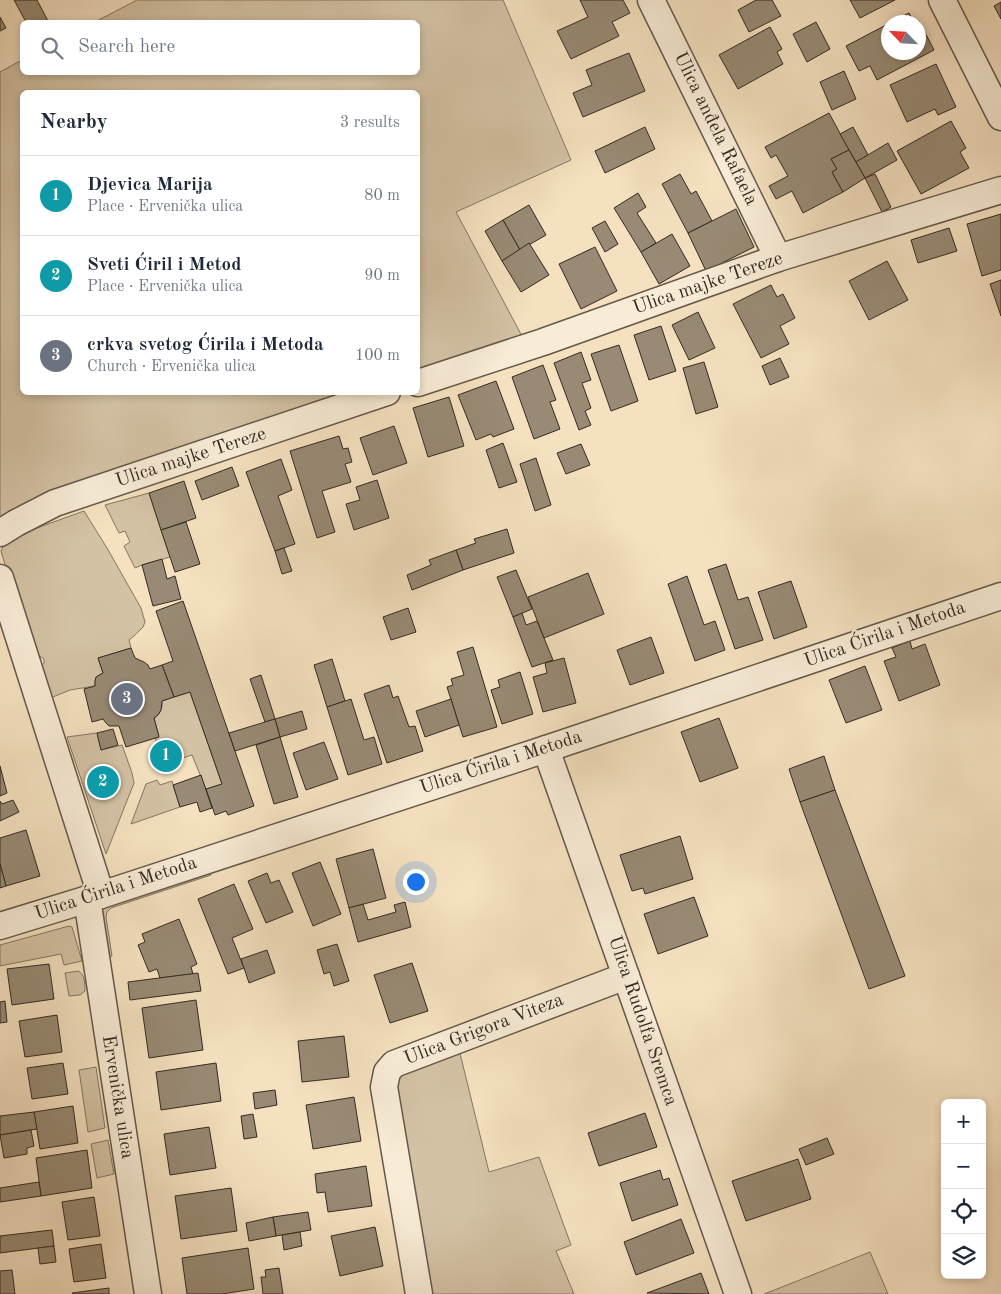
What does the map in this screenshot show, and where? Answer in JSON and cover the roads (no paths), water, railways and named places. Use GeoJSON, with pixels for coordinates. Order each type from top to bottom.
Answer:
{"type":"FeatureCollection","features":[{"type":"Feature","properties":{"kind":"street","name":"Ulica anđela Rafaela"},"geometry":{"type":"LineString","coordinates":[[651,0],[778,258]]}},
{"type":"Feature","properties":{"kind":"street"},"geometry":{"type":"LineString","coordinates":[[942,0],[1001,117]]}},
{"type":"Feature","properties":{"kind":"street","name":"Ulica majke Tereze"},"geometry":{"type":"LineString","coordinates":[[420,382],[553,338],[778,258],[1001,190]]}},
{"type":"Feature","properties":{"kind":"street","name":"Ulica majke Tereze"},"geometry":{"type":"LineString","coordinates":[[0,533],[56,503],[378,395]]}},
{"type":"Feature","properties":{"kind":"street","name":"Ervenička ulica"},"geometry":{"type":"LineString","coordinates":[[0,578],[94,897],[148,1294]]}},
{"type":"Feature","properties":{"kind":"street","name":"Ulica Ćirila i Metoda"},"geometry":{"type":"LineString","coordinates":[[0,926],[546,749],[1001,596]]}},
{"type":"Feature","properties":{"kind":"street","name":"Ulica Rudolfa Sremca"},"geometry":{"type":"LineString","coordinates":[[546,749],[738,1294]]}},
{"type":"Feature","properties":{"kind":"street","name":"Ulica Grigora Viteza"},"geometry":{"type":"LineString","coordinates":[[419,1294],[384,1087],[387,1072],[394,1064],[626,976]]}},
{"type":"Feature","properties":{"kind":"place","name":"crkva svetog Ćirila i Metoda"},"geometry":{"type":"Point","coordinates":[127,699]}},
{"type":"Feature","properties":{"kind":"place","name":"Djevica Marija"},"geometry":{"type":"Point","coordinates":[166,756]}},
{"type":"Feature","properties":{"kind":"place","name":"Sveti Ćiril i Metod"},"geometry":{"type":"Point","coordinates":[103,782]}}]}
